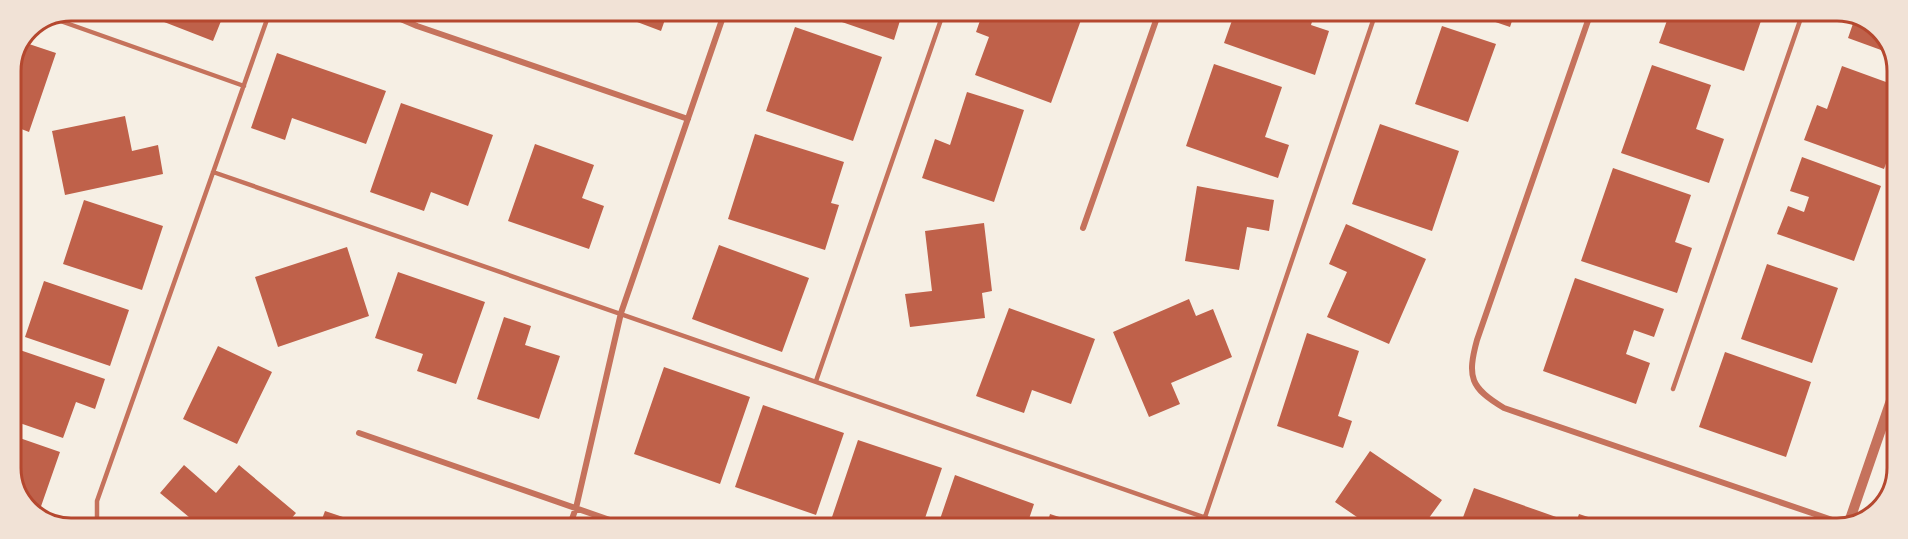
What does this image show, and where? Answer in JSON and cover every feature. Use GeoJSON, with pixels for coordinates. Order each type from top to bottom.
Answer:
{"type":"FeatureCollection","features":[{"type":"Feature","properties":{"kind":"street"},"geometry":{"type":"LineString","coordinates":[[405,21],[688,119]]}},
{"type":"Feature","properties":{"kind":"street"},"geometry":{"type":"LineString","coordinates":[[572,518],[621,313],[722,21]]}},
{"type":"Feature","properties":{"kind":"street"},"geometry":{"type":"LineString","coordinates":[[1083,228],[1156,21]]}},
{"type":"Feature","properties":{"kind":"street"},"geometry":{"type":"LineString","coordinates":[[1588,21],[1477,339],[1470,365],[1473,384],[1488,399],[1504,408],[1826,518]]}},
{"type":"Feature","properties":{"kind":"street"},"geometry":{"type":"LineString","coordinates":[[1850,516],[1887,412]]}},
{"type":"Feature","properties":{"kind":"street"},"geometry":{"type":"LineString","coordinates":[[358,433],[604,518]]}},
{"type":"Feature","properties":{"kind":"lane"},"geometry":{"type":"LineString","coordinates":[[97,518],[97,501],[267,21]]}},
{"type":"Feature","properties":{"kind":"lane"},"geometry":{"type":"LineString","coordinates":[[816,381],[941,21]]}},
{"type":"Feature","properties":{"kind":"lane"},"geometry":{"type":"LineString","coordinates":[[213,172],[1205,517],[1373,21]]}},
{"type":"Feature","properties":{"kind":"lane"},"geometry":{"type":"LineString","coordinates":[[1673,389],[1800,21]]}},
{"type":"Feature","properties":{"kind":"lane"},"geometry":{"type":"LineString","coordinates":[[63,22],[244,86]]}},
{"type":"Feature","properties":{"kind":"building"},"geometry":{"type":"Polygon","coordinates":[[[162,21],[221,21],[213,41],[162,21]]]}},
{"type":"Feature","properties":{"kind":"building"},"geometry":{"type":"Polygon","coordinates":[[[634,21],[664,21],[661,31],[634,21]]]}},
{"type":"Feature","properties":{"kind":"building"},"geometry":{"type":"Polygon","coordinates":[[[839,21],[900,21],[894,40],[839,21]]]}},
{"type":"Feature","properties":{"kind":"building"},"geometry":{"type":"Polygon","coordinates":[[[980,21],[1081,21],[1051,103],[975,75],[989,37],[976,32],[980,21]]]}},
{"type":"Feature","properties":{"kind":"building"},"geometry":{"type":"Polygon","coordinates":[[[1232,21],[1312,21],[1311,25],[1329,31],[1315,75],[1224,43],[1232,21]]]}},
{"type":"Feature","properties":{"kind":"building"},"geometry":{"type":"Polygon","coordinates":[[[1492,21],[1512,21],[1510,27],[1492,21]]]}},
{"type":"Feature","properties":{"kind":"building"},"geometry":{"type":"Polygon","coordinates":[[[1667,21],[1761,21],[1744,71],[1659,43],[1667,21]]]}},
{"type":"Feature","properties":{"kind":"building"},"geometry":{"type":"Polygon","coordinates":[[[1853,24],[1859,26],[1877,40],[1883,51],[1848,38],[1853,24]]]}},
{"type":"Feature","properties":{"kind":"building"},"geometry":{"type":"Polygon","coordinates":[[[1442,26],[1496,44],[1468,122],[1415,104],[1442,26]]]}},
{"type":"Feature","properties":{"kind":"building"},"geometry":{"type":"Polygon","coordinates":[[[795,27],[882,57],[853,141],[766,111],[795,27]]]}},
{"type":"Feature","properties":{"kind":"building"},"geometry":{"type":"Polygon","coordinates":[[[29,44],[56,53],[29,132],[21,129],[21,71],[29,44]]]}},
{"type":"Feature","properties":{"kind":"building"},"geometry":{"type":"Polygon","coordinates":[[[277,53],[386,91],[366,144],[292,118],[285,140],[251,128],[277,53]]]}},
{"type":"Feature","properties":{"kind":"building"},"geometry":{"type":"Polygon","coordinates":[[[1214,64],[1282,87],[1265,137],[1289,145],[1278,178],[1186,146],[1214,64]]]}},
{"type":"Feature","properties":{"kind":"building"},"geometry":{"type":"Polygon","coordinates":[[[1652,65],[1711,85],[1696,129],[1724,139],[1709,183],[1621,153],[1652,65]]]}},
{"type":"Feature","properties":{"kind":"building"},"geometry":{"type":"Polygon","coordinates":[[[1842,66],[1887,82],[1887,161],[1884,169],[1804,140],[1817,105],[1827,109],[1842,66]]]}},
{"type":"Feature","properties":{"kind":"building"},"geometry":{"type":"Polygon","coordinates":[[[967,92],[1024,110],[994,202],[922,178],[935,139],[950,145],[967,92]]]}},
{"type":"Feature","properties":{"kind":"building"},"geometry":{"type":"Polygon","coordinates":[[[401,103],[493,135],[468,206],[431,192],[424,211],[370,192],[401,103]]]}},
{"type":"Feature","properties":{"kind":"building"},"geometry":{"type":"Polygon","coordinates":[[[125,116],[132,151],[158,145],[163,174],[65,195],[52,131],[125,116]]]}},
{"type":"Feature","properties":{"kind":"building"},"geometry":{"type":"Polygon","coordinates":[[[1380,124],[1459,151],[1432,231],[1352,204],[1380,124]]]}},
{"type":"Feature","properties":{"kind":"building"},"geometry":{"type":"Polygon","coordinates":[[[755,134],[844,162],[831,203],[839,205],[825,250],[728,219],[755,134]]]}},
{"type":"Feature","properties":{"kind":"building"},"geometry":{"type":"Polygon","coordinates":[[[535,144],[594,165],[582,198],[604,206],[589,249],[508,221],[535,144]]]}},
{"type":"Feature","properties":{"kind":"building"},"geometry":{"type":"Polygon","coordinates":[[[1802,157],[1881,186],[1854,261],[1777,234],[1788,206],[1804,212],[1809,197],[1790,191],[1802,157]]]}},
{"type":"Feature","properties":{"kind":"building"},"geometry":{"type":"Polygon","coordinates":[[[1613,168],[1691,195],[1675,242],[1692,248],[1677,293],[1581,261],[1613,168]]]}},
{"type":"Feature","properties":{"kind":"building"},"geometry":{"type":"Polygon","coordinates":[[[1197,186],[1274,200],[1269,231],[1247,227],[1239,270],[1185,261],[1197,186]]]}},
{"type":"Feature","properties":{"kind":"building"},"geometry":{"type":"Polygon","coordinates":[[[84,200],[163,226],[142,290],[63,264],[84,200]]]}},
{"type":"Feature","properties":{"kind":"building"},"geometry":{"type":"Polygon","coordinates":[[[984,223],[992,291],[982,293],[985,318],[910,327],[905,294],[932,291],[925,231],[984,223]]]}},
{"type":"Feature","properties":{"kind":"building"},"geometry":{"type":"Polygon","coordinates":[[[1346,224],[1426,259],[1389,344],[1327,317],[1347,272],[1329,264],[1346,224]]]}},
{"type":"Feature","properties":{"kind":"building"},"geometry":{"type":"Polygon","coordinates":[[[719,245],[809,278],[782,352],[692,319],[719,245]]]}},
{"type":"Feature","properties":{"kind":"building"},"geometry":{"type":"Polygon","coordinates":[[[347,247],[369,316],[278,347],[255,277],[347,247]]]}},
{"type":"Feature","properties":{"kind":"building"},"geometry":{"type":"Polygon","coordinates":[[[1767,264],[1838,288],[1812,363],[1741,339],[1767,264]]]}},
{"type":"Feature","properties":{"kind":"building"},"geometry":{"type":"Polygon","coordinates":[[[398,272],[485,302],[456,384],[417,371],[423,354],[375,338],[398,272]]]}},
{"type":"Feature","properties":{"kind":"building"},"geometry":{"type":"Polygon","coordinates":[[[1575,278],[1664,309],[1654,337],[1634,330],[1626,354],[1650,363],[1636,404],[1543,371],[1575,278]]]}},
{"type":"Feature","properties":{"kind":"building"},"geometry":{"type":"Polygon","coordinates":[[[44,281],[129,310],[110,366],[25,337],[44,281]]]}},
{"type":"Feature","properties":{"kind":"building"},"geometry":{"type":"Polygon","coordinates":[[[1189,299],[1196,316],[1213,309],[1232,357],[1171,383],[1180,404],[1149,417],[1113,332],[1189,299]]]}},
{"type":"Feature","properties":{"kind":"building"},"geometry":{"type":"Polygon","coordinates":[[[1009,308],[1095,339],[1071,404],[1032,390],[1024,413],[976,396],[1009,308]]]}},
{"type":"Feature","properties":{"kind":"building"},"geometry":{"type":"Polygon","coordinates":[[[504,317],[531,326],[525,345],[560,356],[539,419],[477,399],[504,317]]]}},
{"type":"Feature","properties":{"kind":"building"},"geometry":{"type":"Polygon","coordinates":[[[1307,333],[1359,351],[1338,416],[1352,421],[1343,448],[1277,426],[1307,333]]]}},
{"type":"Feature","properties":{"kind":"building"},"geometry":{"type":"Polygon","coordinates":[[[218,346],[272,372],[237,444],[183,419],[218,346]]]}},
{"type":"Feature","properties":{"kind":"building"},"geometry":{"type":"Polygon","coordinates":[[[21,350],[105,379],[95,409],[76,402],[63,438],[21,423],[21,350]]]}},
{"type":"Feature","properties":{"kind":"building"},"geometry":{"type":"Polygon","coordinates":[[[1725,352],[1811,382],[1786,457],[1699,427],[1725,352]]]}},
{"type":"Feature","properties":{"kind":"building"},"geometry":{"type":"Polygon","coordinates":[[[664,367],[750,397],[720,484],[634,454],[664,367]]]}},
{"type":"Feature","properties":{"kind":"building"},"geometry":{"type":"Polygon","coordinates":[[[763,405],[844,433],[816,515],[735,487],[763,405]]]}},
{"type":"Feature","properties":{"kind":"building"},"geometry":{"type":"Polygon","coordinates":[[[21,438],[60,452],[41,508],[29,496],[23,481],[21,438]]]}},
{"type":"Feature","properties":{"kind":"building"},"geometry":{"type":"Polygon","coordinates":[[[858,440],[942,468],[925,518],[832,518],[858,440]]]}},
{"type":"Feature","properties":{"kind":"building"},"geometry":{"type":"Polygon","coordinates":[[[1370,451],[1442,500],[1429,518],[1358,518],[1335,502],[1370,451]]]}},
{"type":"Feature","properties":{"kind":"building"},"geometry":{"type":"Polygon","coordinates":[[[184,465],[216,493],[239,465],[296,513],[292,518],[190,518],[160,493],[184,465]]]}},
{"type":"Feature","properties":{"kind":"building"},"geometry":{"type":"Polygon","coordinates":[[[955,475],[1034,504],[1029,518],[940,518],[955,475]]]}},
{"type":"Feature","properties":{"kind":"building"},"geometry":{"type":"Polygon","coordinates":[[[1474,488],[1559,518],[1463,518],[1474,488]]]}},
{"type":"Feature","properties":{"kind":"building"},"geometry":{"type":"Polygon","coordinates":[[[325,511],[346,518],[322,518],[325,511]]]}},
{"type":"Feature","properties":{"kind":"building"},"geometry":{"type":"Polygon","coordinates":[[[1050,514],[1062,518],[1049,518],[1050,514]]]}},
{"type":"Feature","properties":{"kind":"building"},"geometry":{"type":"Polygon","coordinates":[[[1579,514],[1591,518],[1578,518],[1579,514]]]}}]}
